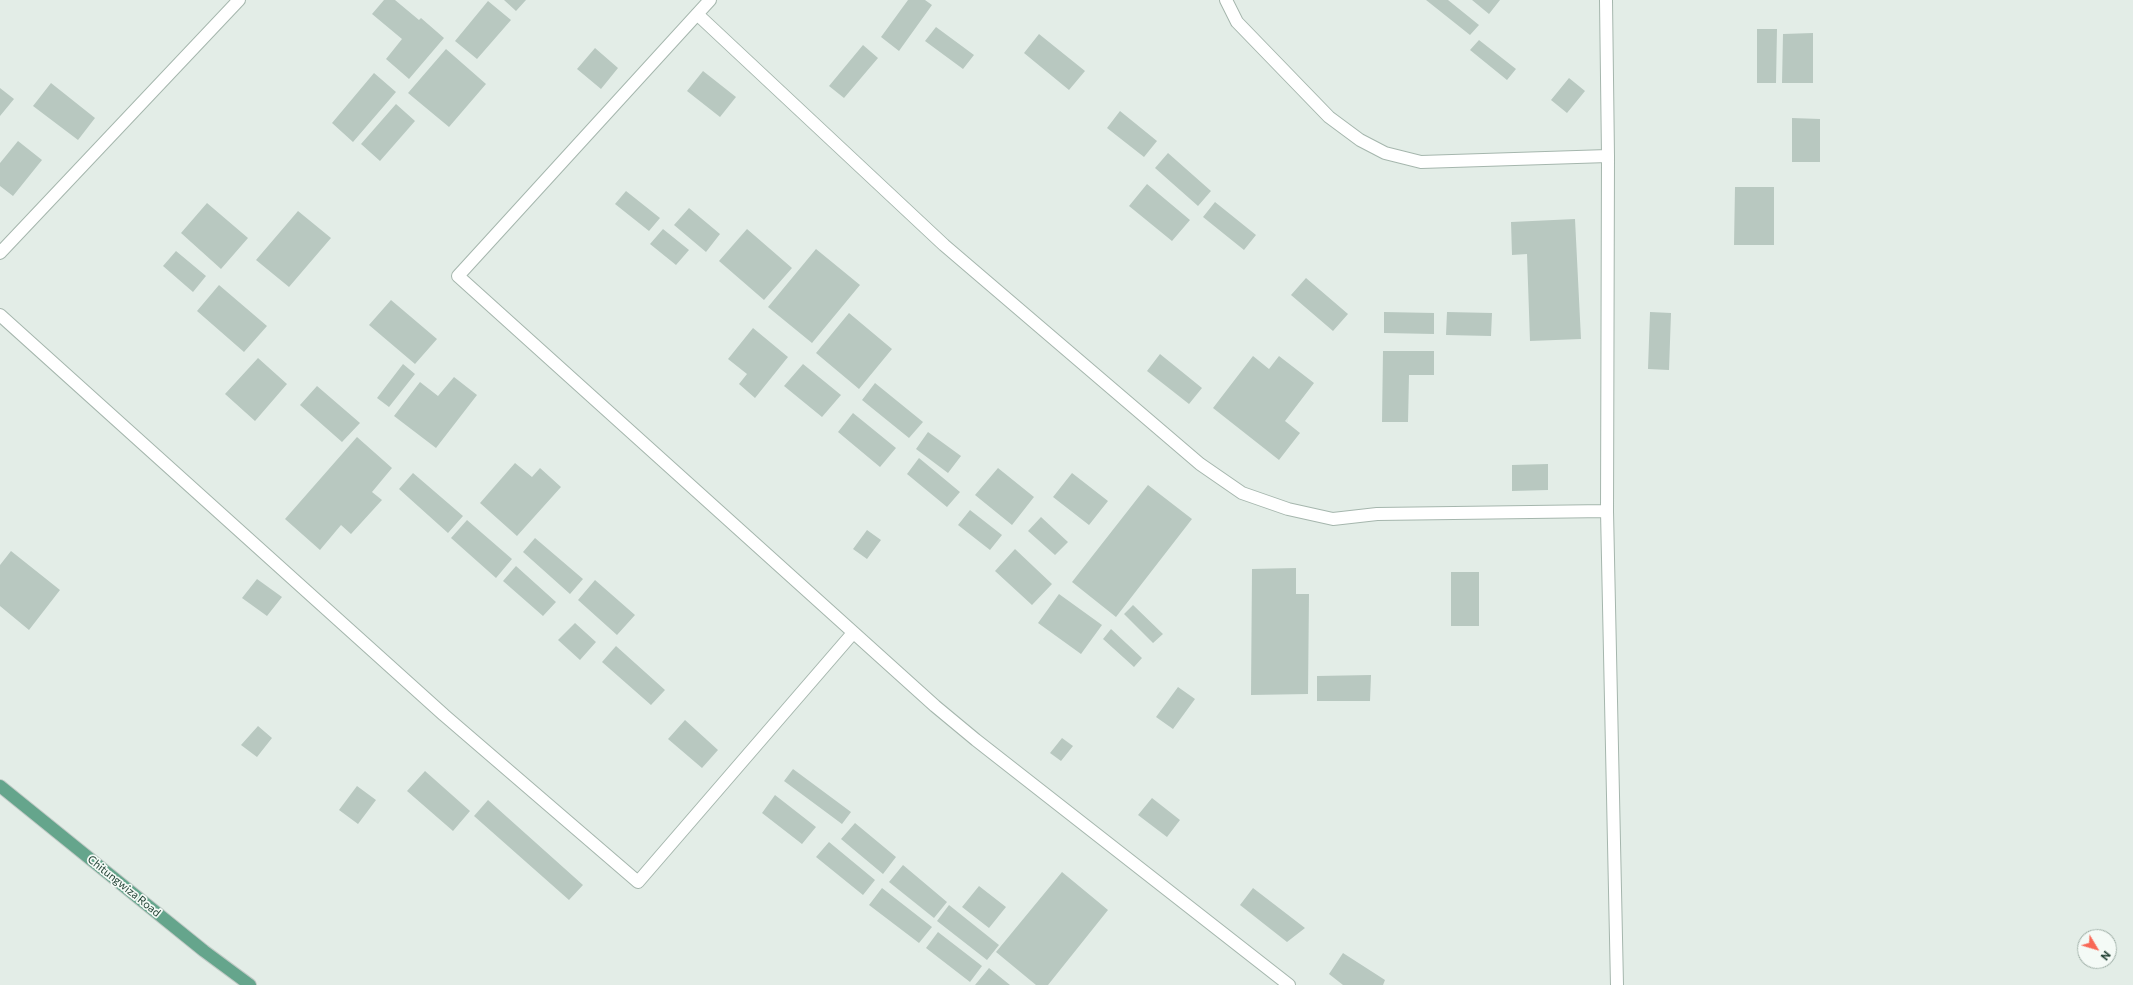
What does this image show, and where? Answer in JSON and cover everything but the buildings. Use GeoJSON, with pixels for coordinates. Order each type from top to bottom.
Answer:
{"type":"FeatureCollection","features":[{"type":"Feature","properties":{"kind":"main road","name":"Chitungwiza Road"},"geometry":{"type":"LineString","coordinates":[[0,786],[204,951],[250,985]]}},
{"type":"Feature","properties":{"kind":"street"},"geometry":{"type":"LineString","coordinates":[[0,253],[239,0]]}},
{"type":"Feature","properties":{"kind":"street"},"geometry":{"type":"LineString","coordinates":[[710,0],[458,276],[853,632],[976,740],[1289,985]]}},
{"type":"Feature","properties":{"kind":"street"},"geometry":{"type":"LineString","coordinates":[[1226,0],[1236,22],[1329,117],[1360,140],[1385,152],[1421,162],[1608,156]]}},
{"type":"Feature","properties":{"kind":"street"},"geometry":{"type":"LineString","coordinates":[[1606,0],[1608,156],[1608,511],[1617,985]]}},
{"type":"Feature","properties":{"kind":"street"},"geometry":{"type":"LineString","coordinates":[[697,14],[944,245],[1194,459],[1242,493],[1288,509],[1333,518],[1377,514],[1608,511]]}},
{"type":"Feature","properties":{"kind":"street"},"geometry":{"type":"LineString","coordinates":[[0,315],[444,715],[638,882],[853,632]]}}]}
